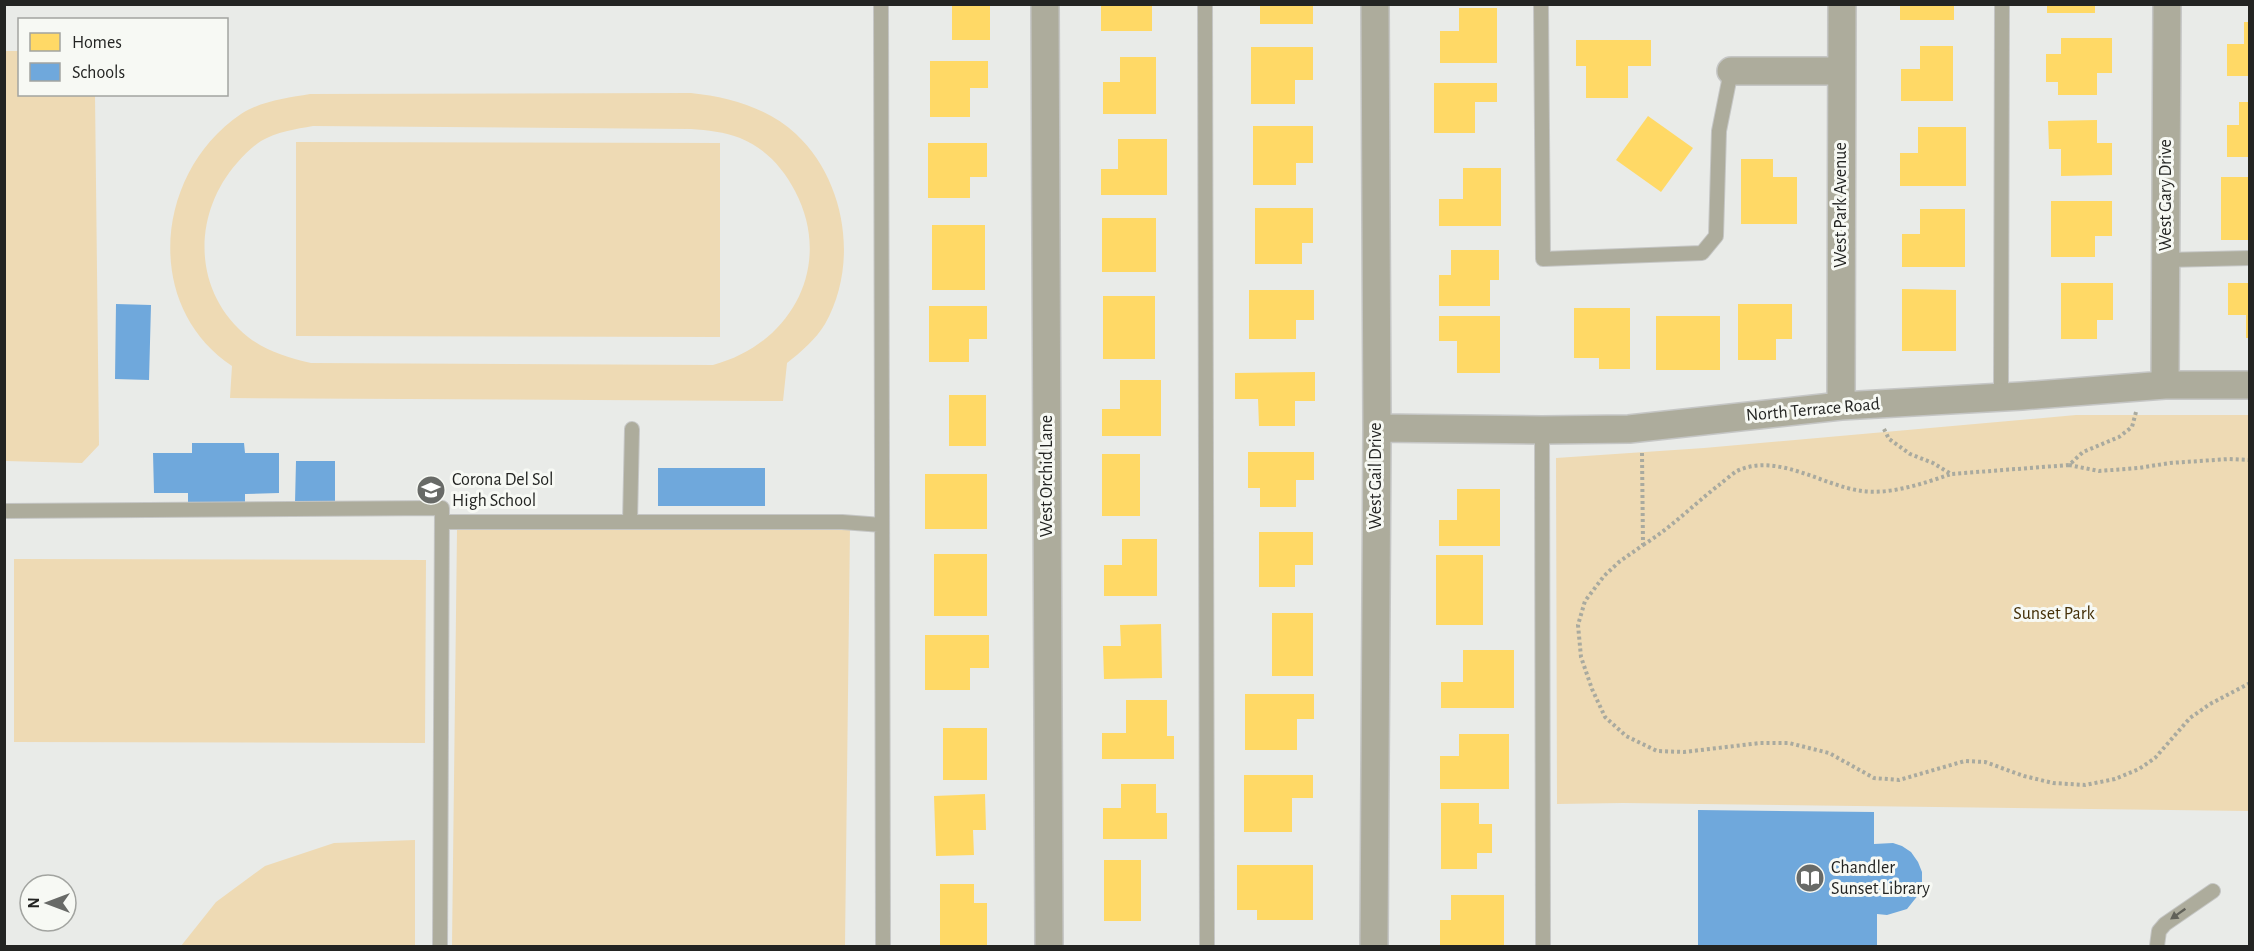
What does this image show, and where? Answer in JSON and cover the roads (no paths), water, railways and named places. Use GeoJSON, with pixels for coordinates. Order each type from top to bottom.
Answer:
{"type":"FeatureCollection","features":[{"type":"Feature","properties":{"kind":"street","name":"West Orchid Lane"},"geometry":{"type":"LineString","coordinates":[[1045,4],[1049,946]]}},
{"type":"Feature","properties":{"kind":"street","name":"West Gail Drive"},"geometry":{"type":"LineString","coordinates":[[1374,946],[1377,428],[1375,4]]}},
{"type":"Feature","properties":{"kind":"street","name":"West Park Avenue"},"geometry":{"type":"LineString","coordinates":[[1841,406],[1842,4]]}},
{"type":"Feature","properties":{"kind":"street","name":"West Gary Drive"},"geometry":{"type":"LineString","coordinates":[[2153,386],[2166,260],[2167,4]]}},
{"type":"Feature","properties":{"kind":"street"},"geometry":{"type":"LineString","coordinates":[[1731,71],[1841,71]]}},
{"type":"Feature","properties":{"kind":"street","name":"North Terrace Road"},"geometry":{"type":"LineString","coordinates":[[1377,428],[1542,430],[1641,428],[1841,406],[2153,386],[2250,385]]}},
{"type":"Feature","properties":{"kind":"lane"},"geometry":{"type":"LineString","coordinates":[[881,4],[883,946]]}},
{"type":"Feature","properties":{"kind":"lane"},"geometry":{"type":"LineString","coordinates":[[1205,4],[1207,946]]}},
{"type":"Feature","properties":{"kind":"lane"},"geometry":{"type":"LineString","coordinates":[[1541,4],[1543,259],[1701,253],[1716,236],[1719,131],[1731,71]]}},
{"type":"Feature","properties":{"kind":"lane"},"geometry":{"type":"LineString","coordinates":[[2001,397],[2002,4]]}},
{"type":"Feature","properties":{"kind":"lane"},"geometry":{"type":"LineString","coordinates":[[2166,260],[2250,258]]}},
{"type":"Feature","properties":{"kind":"lane"},"geometry":{"type":"LineString","coordinates":[[630,522],[632,429]]}},
{"type":"Feature","properties":{"kind":"lane"},"geometry":{"type":"LineString","coordinates":[[1542,430],[1543,946]]}},
{"type":"Feature","properties":{"kind":"lane"},"geometry":{"type":"LineString","coordinates":[[4,511],[442,508],[440,946]]}},
{"type":"Feature","properties":{"kind":"lane"},"geometry":{"type":"LineString","coordinates":[[442,522],[843,522],[882,525]]}},
{"type":"Feature","properties":{"kind":"lane"},"geometry":{"type":"LineString","coordinates":[[2157,946],[2159,931],[2165,924],[2213,891]]}},
{"type":"Feature","properties":{"kind":"place","name":"Corona Del Sol High School"},"geometry":{"type":"Point","coordinates":[431,490]}},
{"type":"Feature","properties":{"kind":"place","name":"Chandler Sunset Library"},"geometry":{"type":"Point","coordinates":[1810,878]}},
{"type":"Feature","properties":{"kind":"park label","name":"Sunset Park"},"geometry":{"type":"Point","coordinates":[2054,614]}}]}
